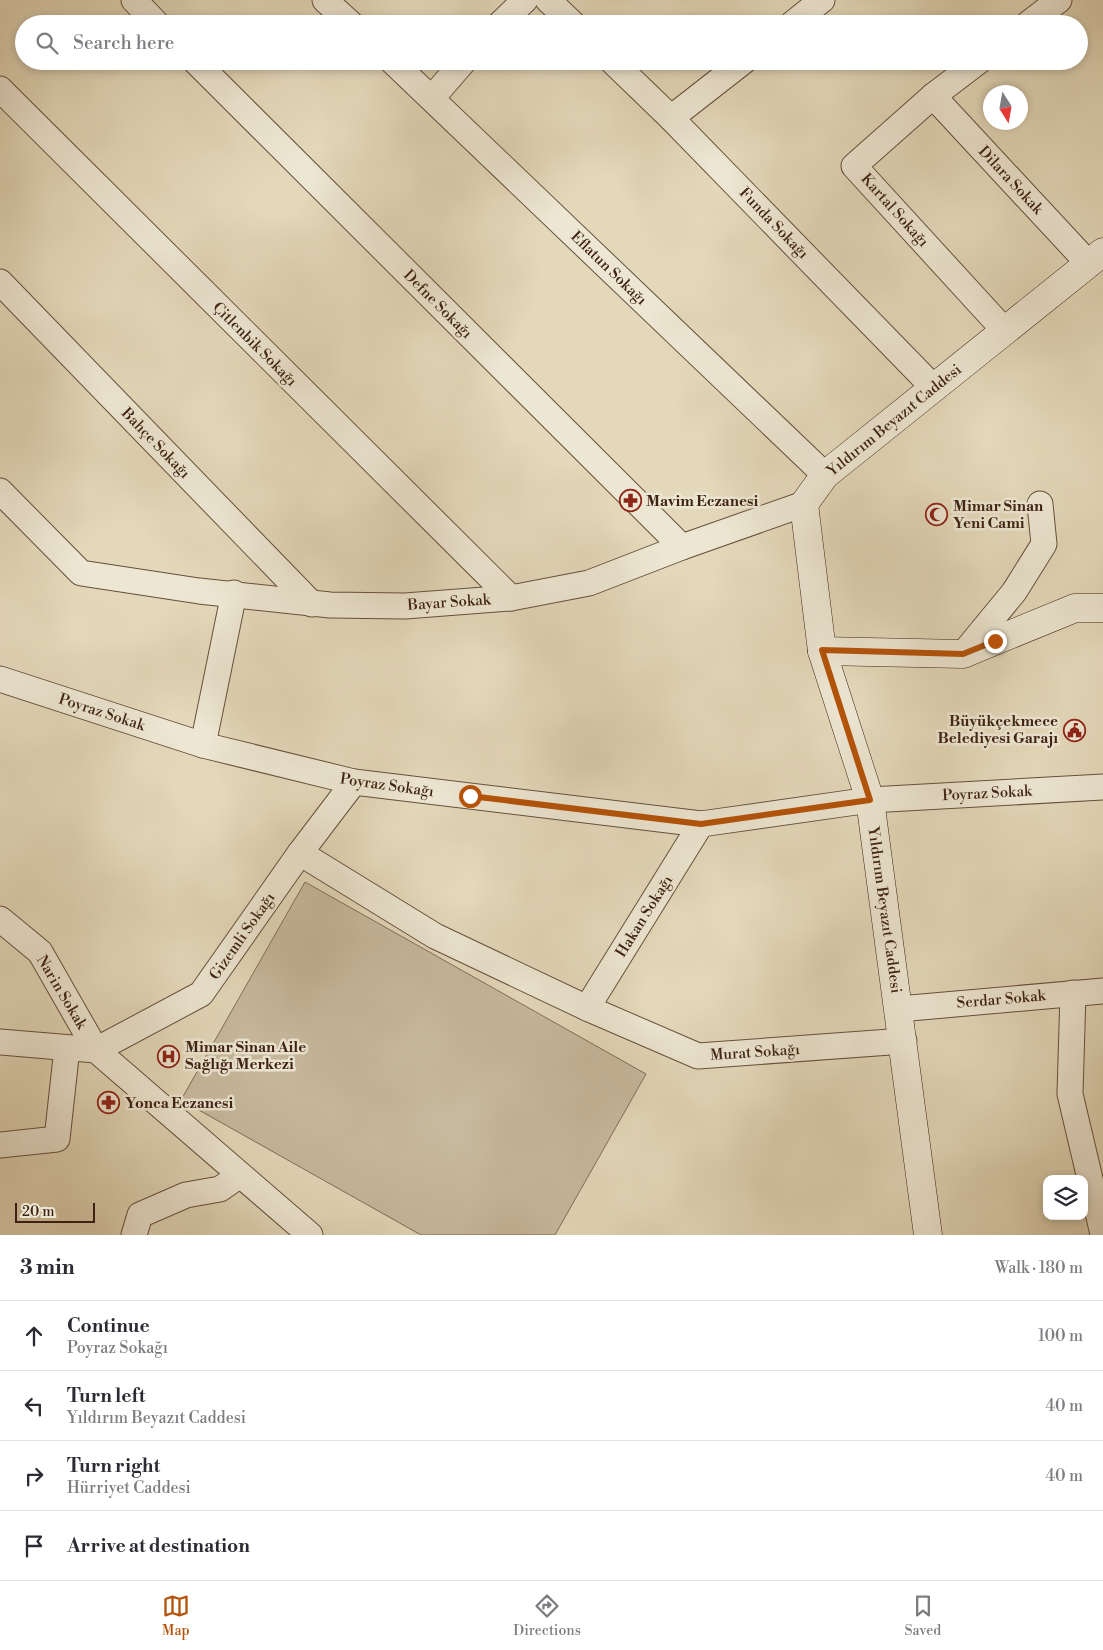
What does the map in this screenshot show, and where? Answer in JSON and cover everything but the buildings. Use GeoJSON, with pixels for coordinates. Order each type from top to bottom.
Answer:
{"type":"FeatureCollection","features":[{"type":"Feature","properties":{"kind":"main road","name":"Yıldırım Beyazıt Caddesi"},"geometry":{"type":"LineString","coordinates":[[928,1235],[904,1041],[870,800],[822,650],[804,504],[825,475],[1096,258]]}},
{"type":"Feature","properties":{"kind":"main road"},"geometry":{"type":"LineString","coordinates":[[822,650],[963,654],[1075,608],[1103,608]]}},
{"type":"Feature","properties":{"kind":"street"},"geometry":{"type":"LineString","coordinates":[[134,0],[148,15]]}},
{"type":"Feature","properties":{"kind":"street"},"geometry":{"type":"LineString","coordinates":[[325,0],[341,15]]}},
{"type":"Feature","properties":{"kind":"street"},"geometry":{"type":"LineString","coordinates":[[509,15],[525,0]]}},
{"type":"Feature","properties":{"kind":"street"},"geometry":{"type":"LineString","coordinates":[[548,0],[564,15]]}},
{"type":"Feature","properties":{"kind":"street"},"geometry":{"type":"LineString","coordinates":[[803,15],[822,0]]}},
{"type":"Feature","properties":{"kind":"street"},"geometry":{"type":"LineString","coordinates":[[1040,15],[1059,0]]}},
{"type":"Feature","properties":{"kind":"street","name":"Defne Sokağı"},"geometry":{"type":"LineString","coordinates":[[204,70],[682,547]]}},
{"type":"Feature","properties":{"kind":"street","name":"Eflatun Sokağı"},"geometry":{"type":"LineString","coordinates":[[402,70],[825,475]]}},
{"type":"Feature","properties":{"kind":"street"},"geometry":{"type":"LineString","coordinates":[[432,98],[456,70]]}},
{"type":"Feature","properties":{"kind":"street","name":"Funda Sokağı"},"geometry":{"type":"LineString","coordinates":[[621,70],[671,118],[934,388]]}},
{"type":"Feature","properties":{"kind":"street"},"geometry":{"type":"LineString","coordinates":[[671,118],[732,70]]}},
{"type":"Feature","properties":{"kind":"street","name":"Kartal Sokağı"},"geometry":{"type":"LineString","coordinates":[[967,70],[933,96],[854,166],[1005,331]]}},
{"type":"Feature","properties":{"kind":"street","name":"Çitlenbik Sokağı"},"geometry":{"type":"LineString","coordinates":[[0,89],[511,598]]}},
{"type":"Feature","properties":{"kind":"street","name":"Dilara Sokak"},"geometry":{"type":"LineString","coordinates":[[933,96],[1096,258]]}},
{"type":"Feature","properties":{"kind":"street","name":"Bahçe Sokağı"},"geometry":{"type":"LineString","coordinates":[[0,282],[312,604]]}},
{"type":"Feature","properties":{"kind":"street","name":"Bayar Sokak"},"geometry":{"type":"LineString","coordinates":[[0,491],[81,573],[199,591],[234,593],[312,604],[406,606],[511,598],[589,584],[682,547],[804,504]]}},
{"type":"Feature","properties":{"kind":"street"},"geometry":{"type":"LineString","coordinates":[[963,654],[1014,592],[1044,544],[1040,504]]}},
{"type":"Feature","properties":{"kind":"street"},"geometry":{"type":"LineString","coordinates":[[203,745],[234,593]]}},
{"type":"Feature","properties":{"kind":"street","name":"Poyraz Sokak"},"geometry":{"type":"LineString","coordinates":[[0,679],[203,745]]}},
{"type":"Feature","properties":{"kind":"street","name":"Poyraz Sokağı"},"geometry":{"type":"LineString","coordinates":[[203,745],[354,782],[701,824],[870,800]]}},
{"type":"Feature","properties":{"kind":"street","name":"Gizemli Sokağı"},"geometry":{"type":"LineString","coordinates":[[96,1050],[201,994],[300,853],[354,782]]}},
{"type":"Feature","properties":{"kind":"street","name":"Poyraz Sokak"},"geometry":{"type":"LineString","coordinates":[[870,800],[1103,787]]}},
{"type":"Feature","properties":{"kind":"street","name":"Hakan Sokağı"},"geometry":{"type":"LineString","coordinates":[[587,1008],[701,824]]}},
{"type":"Feature","properties":{"kind":"street","name":"Murat Sokağı"},"geometry":{"type":"LineString","coordinates":[[300,853],[435,936],[587,1008],[698,1056],[904,1041]]}},
{"type":"Feature","properties":{"kind":"street","name":"Narin Sokak"},"geometry":{"type":"LineString","coordinates":[[0,919],[40,952],[96,1050],[310,1235]]}},
{"type":"Feature","properties":{"kind":"street","name":"Serdar Sokak"},"geometry":{"type":"LineString","coordinates":[[899,1009],[1103,991]]}},
{"type":"Feature","properties":{"kind":"street"},"geometry":{"type":"LineString","coordinates":[[1073,993],[1070,1094],[1103,1234]]}},
{"type":"Feature","properties":{"kind":"street"},"geometry":{"type":"LineString","coordinates":[[0,1042],[96,1050]]}},
{"type":"Feature","properties":{"kind":"street"},"geometry":{"type":"LineString","coordinates":[[0,1145],[57,1139],[67,1048]]}},
{"type":"Feature","properties":{"kind":"street"},"geometry":{"type":"LineString","coordinates":[[134,1235],[140,1215],[186,1195],[220,1189],[240,1176]]}},
{"type":"Feature","properties":{"kind":"shaded area"},"geometry":{"type":"Polygon","coordinates":[[[305,882],[646,1074],[555,1235],[421,1235],[181,1100],[305,882]]]}},
{"type":"Feature","properties":{"kind":"place","name":"Mavim Eczanesi"},"geometry":{"type":"Point","coordinates":[630,501]}},
{"type":"Feature","properties":{"kind":"place","name":"Mimar Sinan Yeni Cami"},"geometry":{"type":"Point","coordinates":[937,515]}},
{"type":"Feature","properties":{"kind":"place","name":"Büyükçekmece Belediyesi Garajı"},"geometry":{"type":"Point","coordinates":[1074,730]}},
{"type":"Feature","properties":{"kind":"place","name":"Mimar Sinan Aile Sağlığı Merkezi"},"geometry":{"type":"Point","coordinates":[169,1056]}},
{"type":"Feature","properties":{"kind":"place","name":"Yonca Eczanesi"},"geometry":{"type":"Point","coordinates":[109,1103]}},
{"type":"Feature","properties":{"kind":"route"},"geometry":{"type":"LineString","coordinates":[[470,796],[701,824],[870,800],[822,650],[963,654],[995,641]]}}]}
